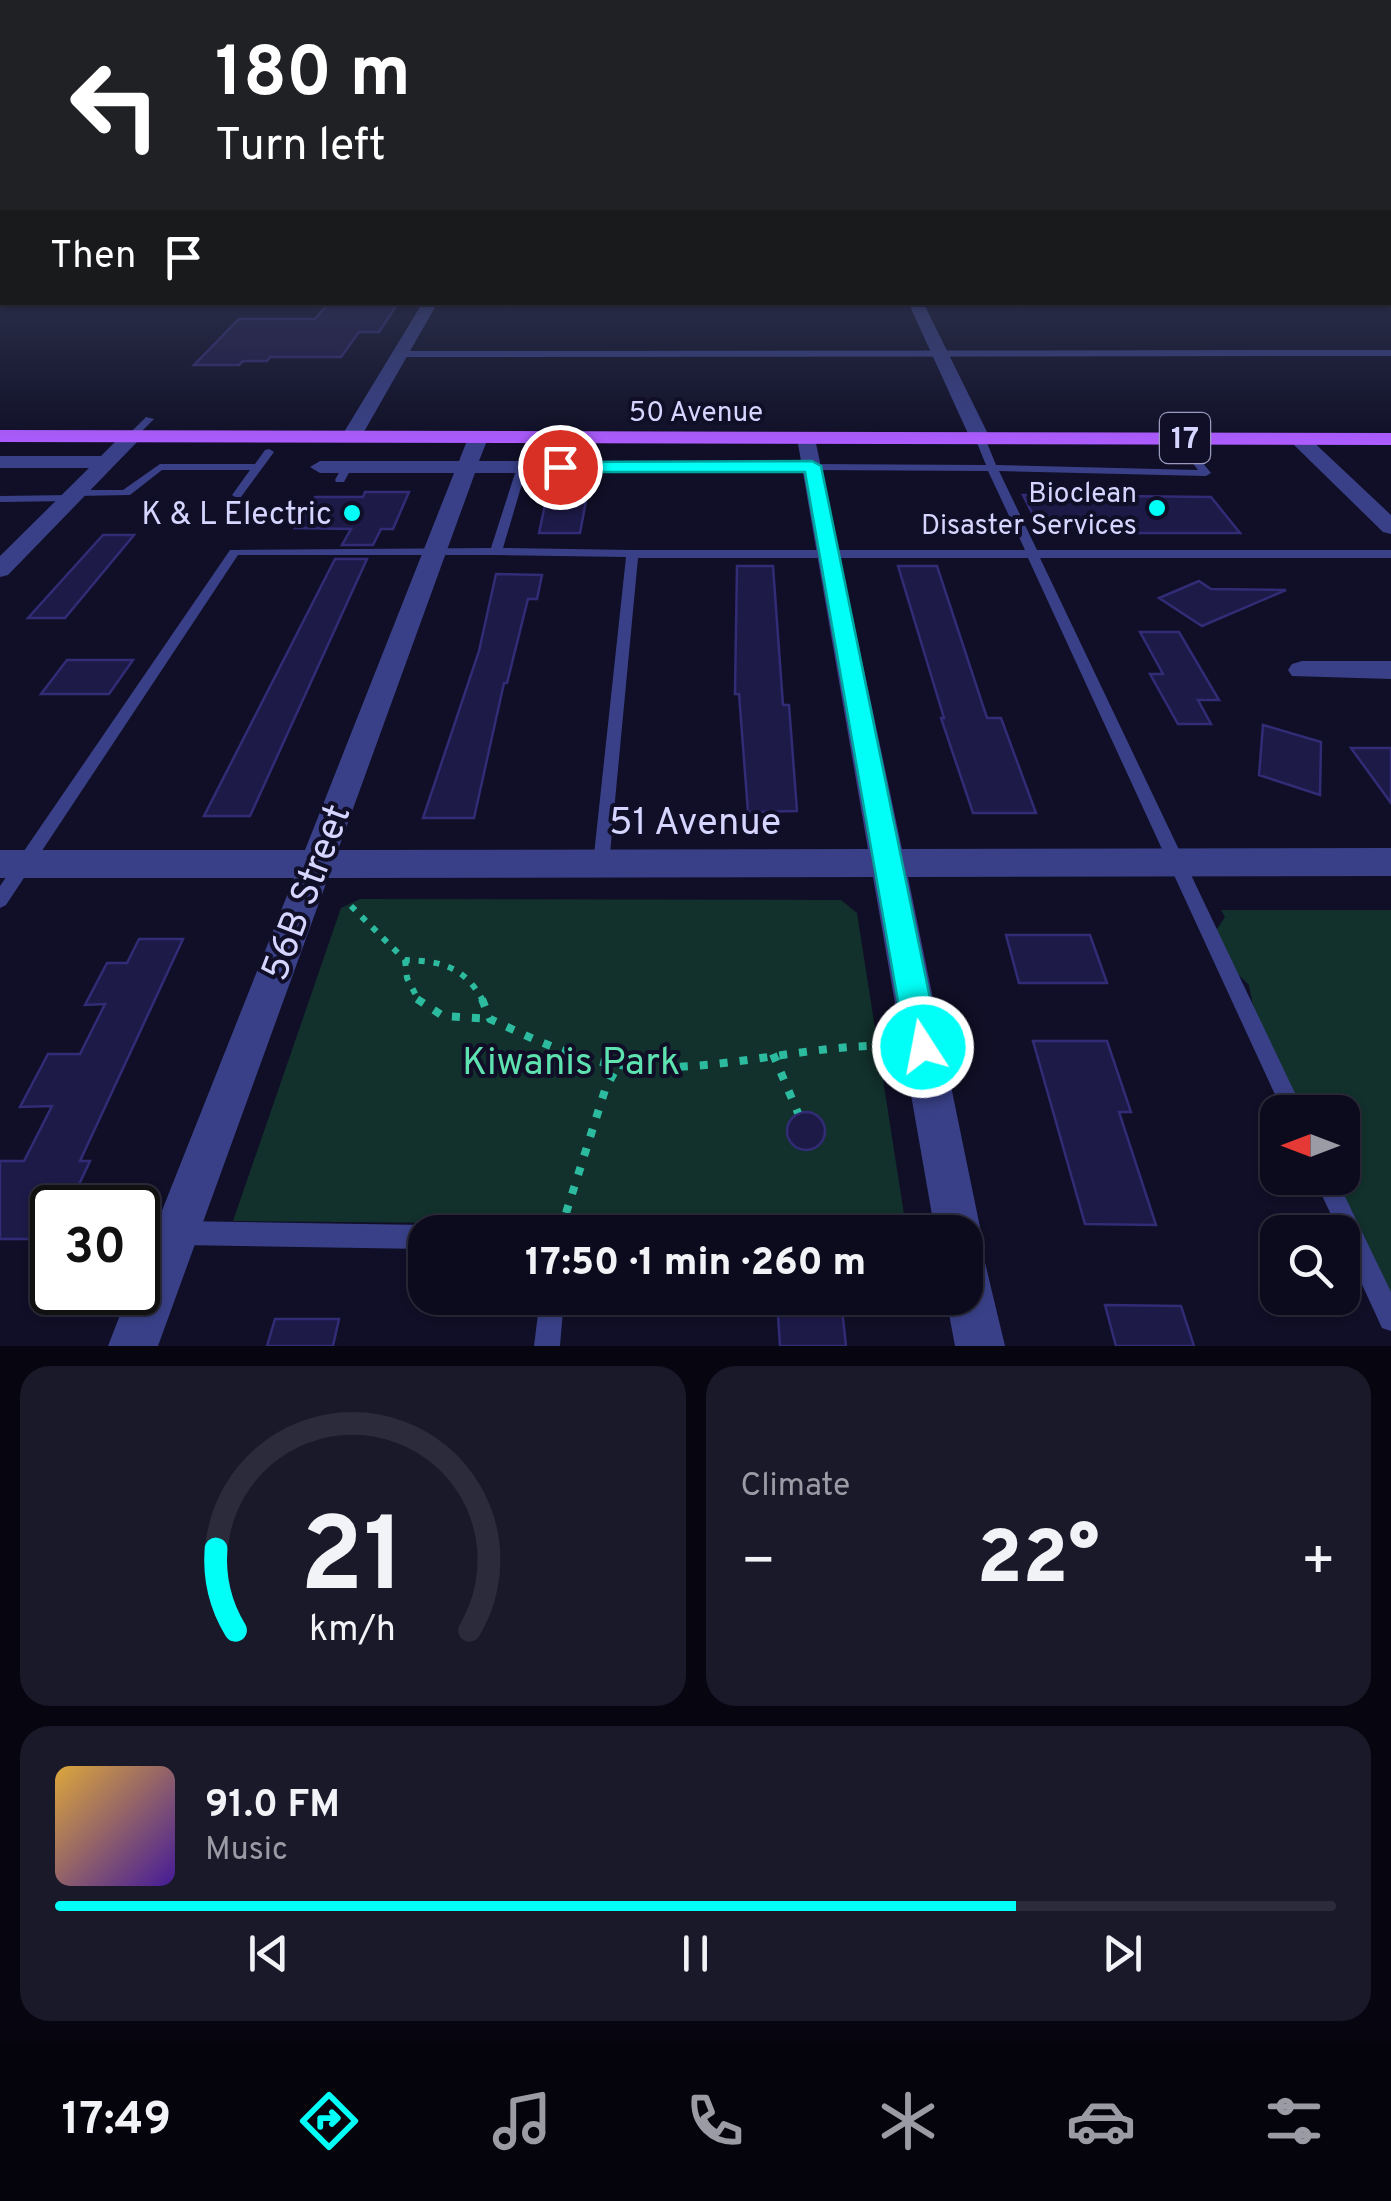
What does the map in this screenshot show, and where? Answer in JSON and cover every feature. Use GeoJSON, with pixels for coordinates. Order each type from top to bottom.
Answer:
{"type":"FeatureCollection","features":[{"type":"Feature","properties":{"kind":"main road","name":"50 Avenue"},"geometry":{"type":"LineString","coordinates":[[0,436],[1391,438]]}},
{"type":"Feature","properties":{"kind":"street"},"geometry":{"type":"LineString","coordinates":[[351,438],[422,317]]}},
{"type":"Feature","properties":{"kind":"street"},"geometry":{"type":"LineString","coordinates":[[922,317],[980,438]]}},
{"type":"Feature","properties":{"kind":"street"},"geometry":{"type":"LineString","coordinates":[[2,566],[131,437]]}},
{"type":"Feature","properties":{"kind":"street","name":"56B Street"},"geometry":{"type":"LineString","coordinates":[[133,1346],[478,438]]}},
{"type":"Feature","properties":{"kind":"street"},"geometry":{"type":"LineString","coordinates":[[807,438],[955,1215]]}},
{"type":"Feature","properties":{"kind":"street"},"geometry":{"type":"LineString","coordinates":[[1299,438],[1390,525]]}},
{"type":"Feature","properties":{"kind":"street"},"geometry":{"type":"LineString","coordinates":[[0,462],[106,462]]}},
{"type":"Feature","properties":{"kind":"street"},"geometry":{"type":"LineString","coordinates":[[320,467],[344,474],[467,466],[812,466]]}},
{"type":"Feature","properties":{"kind":"street"},"geometry":{"type":"LineString","coordinates":[[1302,670],[1391,670]]}},
{"type":"Feature","properties":{"kind":"street","name":"51 Avenue"},"geometry":{"type":"LineString","coordinates":[[12,864],[1391,862]]}},
{"type":"Feature","properties":{"kind":"street"},"geometry":{"type":"LineString","coordinates":[[974,1315],[980,1346]]}},
{"type":"Feature","properties":{"kind":"lane"},"geometry":{"type":"LineString","coordinates":[[400,354],[1391,353]]}},
{"type":"Feature","properties":{"kind":"lane"},"geometry":{"type":"LineString","coordinates":[[131,437],[149,419]]}},
{"type":"Feature","properties":{"kind":"lane"},"geometry":{"type":"LineString","coordinates":[[980,438],[1030,554],[1286,1095]]}},
{"type":"Feature","properties":{"kind":"lane"},"geometry":{"type":"LineString","coordinates":[[812,466],[1206,473],[1178,438]]}},
{"type":"Feature","properties":{"kind":"lane"},"geometry":{"type":"LineString","coordinates":[[237,495],[269,452]]}},
{"type":"Feature","properties":{"kind":"lane"},"geometry":{"type":"LineString","coordinates":[[0,499],[126,493],[160,467],[258,467]]}},
{"type":"Feature","properties":{"kind":"lane"},"geometry":{"type":"LineString","coordinates":[[496,551],[522,467]]}},
{"type":"Feature","properties":{"kind":"lane"},"geometry":{"type":"LineString","coordinates":[[0,900],[12,864],[234,552],[1391,554]]}},
{"type":"Feature","properties":{"kind":"lane"},"geometry":{"type":"LineString","coordinates":[[601,864],[632,554]]}},
{"type":"Feature","properties":{"kind":"lane"},"geometry":{"type":"LineString","coordinates":[[1333,1195],[1391,1319]]}},
{"type":"Feature","properties":{"kind":"lane"},"geometry":{"type":"LineString","coordinates":[[176,1233],[408,1237]]}},
{"type":"Feature","properties":{"kind":"lane"},"geometry":{"type":"LineString","coordinates":[[547,1346],[550,1315]]}},
{"type":"Feature","properties":{"kind":"path"},"geometry":{"type":"LineString","coordinates":[[351,906],[405,960],[412,996],[424,1007],[442,1017],[490,1019],[618,1065],[702,1063],[822,1046],[869,1046]]}},
{"type":"Feature","properties":{"kind":"path"},"geometry":{"type":"LineString","coordinates":[[405,960],[445,962],[461,968],[482,998],[490,1019]]}},
{"type":"Feature","properties":{"kind":"path"},"geometry":{"type":"LineString","coordinates":[[774,1054],[798,1114]]}},
{"type":"Feature","properties":{"kind":"path"},"geometry":{"type":"LineString","coordinates":[[565,1215],[605,1090],[618,1065]]}},
{"type":"Feature","properties":{"kind":"green space","name":"Kiwanis Park"},"geometry":{"type":"Polygon","coordinates":[[[360,899],[841,900],[857,913],[904,1215],[408,1215],[408,1223],[233,1221],[341,908],[360,899]]]}},
{"type":"Feature","properties":{"kind":"green space"},"geometry":{"type":"Polygon","coordinates":[[[1221,910],[1391,910],[1391,1317],[1360,1256],[1360,1215],[1339,1215],[1329,1195],[1360,1195],[1360,1095],[1292,1095],[1256,1022],[1249,985],[1221,958],[1211,938],[1225,917],[1221,910]]]}},
{"type":"Feature","properties":{"kind":"building"},"geometry":{"type":"Polygon","coordinates":[[[389,317],[379,332],[359,332],[341,357],[270,357],[267,361],[243,361],[239,365],[194,365],[239,319],[389,317]]]}},
{"type":"Feature","properties":{"kind":"building","name":"K & L Electric"},"geometry":{"type":"Polygon","coordinates":[[[365,492],[409,492],[393,529],[381,529],[373,545],[342,545],[351,529],[295,528],[315,497],[363,497],[365,492]]]}},
{"type":"Feature","properties":{"kind":"building","name":"Bioclean Disaster Services"},"geometry":{"type":"Polygon","coordinates":[[[1023,495],[1211,497],[1240,533],[1109,533],[1105,526],[1038,525],[1023,495]]]}},
{"type":"Feature","properties":{"kind":"building"},"geometry":{"type":"Polygon","coordinates":[[[546,500],[586,501],[580,533],[539,533],[546,500]]]}},
{"type":"Feature","properties":{"kind":"building"},"geometry":{"type":"Polygon","coordinates":[[[103,535],[134,535],[65,618],[28,618],[103,535]]]}},
{"type":"Feature","properties":{"kind":"building"},"geometry":{"type":"Polygon","coordinates":[[[335,559],[367,559],[250,816],[204,816],[335,559]]]}},
{"type":"Feature","properties":{"kind":"building"},"geometry":{"type":"Polygon","coordinates":[[[737,566],[773,566],[783,705],[789,705],[797,811],[748,812],[739,694],[735,694],[737,566]]]}},
{"type":"Feature","properties":{"kind":"building"},"geometry":{"type":"Polygon","coordinates":[[[898,566],[937,566],[987,718],[1001,718],[1036,813],[973,813],[941,718],[898,566]]]}},
{"type":"Feature","properties":{"kind":"building"},"geometry":{"type":"Polygon","coordinates":[[[496,574],[542,575],[537,599],[528,599],[504,683],[474,818],[423,818],[479,651],[496,574]]]}},
{"type":"Feature","properties":{"kind":"building"},"geometry":{"type":"Polygon","coordinates":[[[1199,581],[1211,589],[1286,590],[1202,626],[1159,598],[1199,581]]]}},
{"type":"Feature","properties":{"kind":"building"},"geometry":{"type":"Polygon","coordinates":[[[1140,632],[1179,632],[1219,700],[1198,700],[1211,724],[1178,724],[1150,674],[1163,674],[1140,632]]]}},
{"type":"Feature","properties":{"kind":"building"},"geometry":{"type":"Polygon","coordinates":[[[67,660],[133,660],[109,694],[41,694],[67,660]]]}},
{"type":"Feature","properties":{"kind":"building"},"geometry":{"type":"Polygon","coordinates":[[[1263,725],[1321,742],[1320,795],[1259,775],[1263,725]]]}},
{"type":"Feature","properties":{"kind":"building"},"geometry":{"type":"Polygon","coordinates":[[[1351,748],[1391,748],[1391,803],[1351,748]]]}},
{"type":"Feature","properties":{"kind":"building"},"geometry":{"type":"Polygon","coordinates":[[[1006,935],[1090,935],[1107,983],[1019,983],[1006,935]]]}},
{"type":"Feature","properties":{"kind":"building"},"geometry":{"type":"Polygon","coordinates":[[[139,939],[183,939],[80,1161],[90,1161],[79,1185],[30,1185],[30,1239],[0,1239],[0,1161],[24,1161],[52,1106],[20,1107],[48,1054],[80,1054],[105,1004],[85,1005],[107,963],[127,963],[139,939]]]}},
{"type":"Feature","properties":{"kind":"building"},"geometry":{"type":"Polygon","coordinates":[[[1033,1041],[1107,1041],[1131,1112],[1119,1112],[1156,1225],[1085,1224],[1033,1041]]]}},
{"type":"Feature","properties":{"kind":"building"},"geometry":{"type":"Polygon","coordinates":[[[806,1112],[819,1118],[825,1131],[819,1144],[806,1150],[793,1144],[787,1131],[793,1118],[806,1112]]]}},
{"type":"Feature","properties":{"kind":"building"},"geometry":{"type":"Polygon","coordinates":[[[1105,1305],[1181,1306],[1194,1346],[1116,1346],[1105,1305]]]}},
{"type":"Feature","properties":{"kind":"building"},"geometry":{"type":"Polygon","coordinates":[[[778,1315],[843,1315],[846,1346],[780,1346],[778,1315]]]}},
{"type":"Feature","properties":{"kind":"building"},"geometry":{"type":"Polygon","coordinates":[[[275,1319],[339,1319],[333,1346],[267,1346],[275,1319]]]}},
{"type":"Feature","properties":{"kind":"place","name":"Bioclean Disaster Services"},"geometry":{"type":"Point","coordinates":[1157,508]}},
{"type":"Feature","properties":{"kind":"place","name":"K & L Electric"},"geometry":{"type":"Point","coordinates":[352,513]}},
{"type":"Feature","properties":{"kind":"route"},"geometry":{"type":"LineString","coordinates":[[560,467],[812,466],[923,1047]]}}]}
